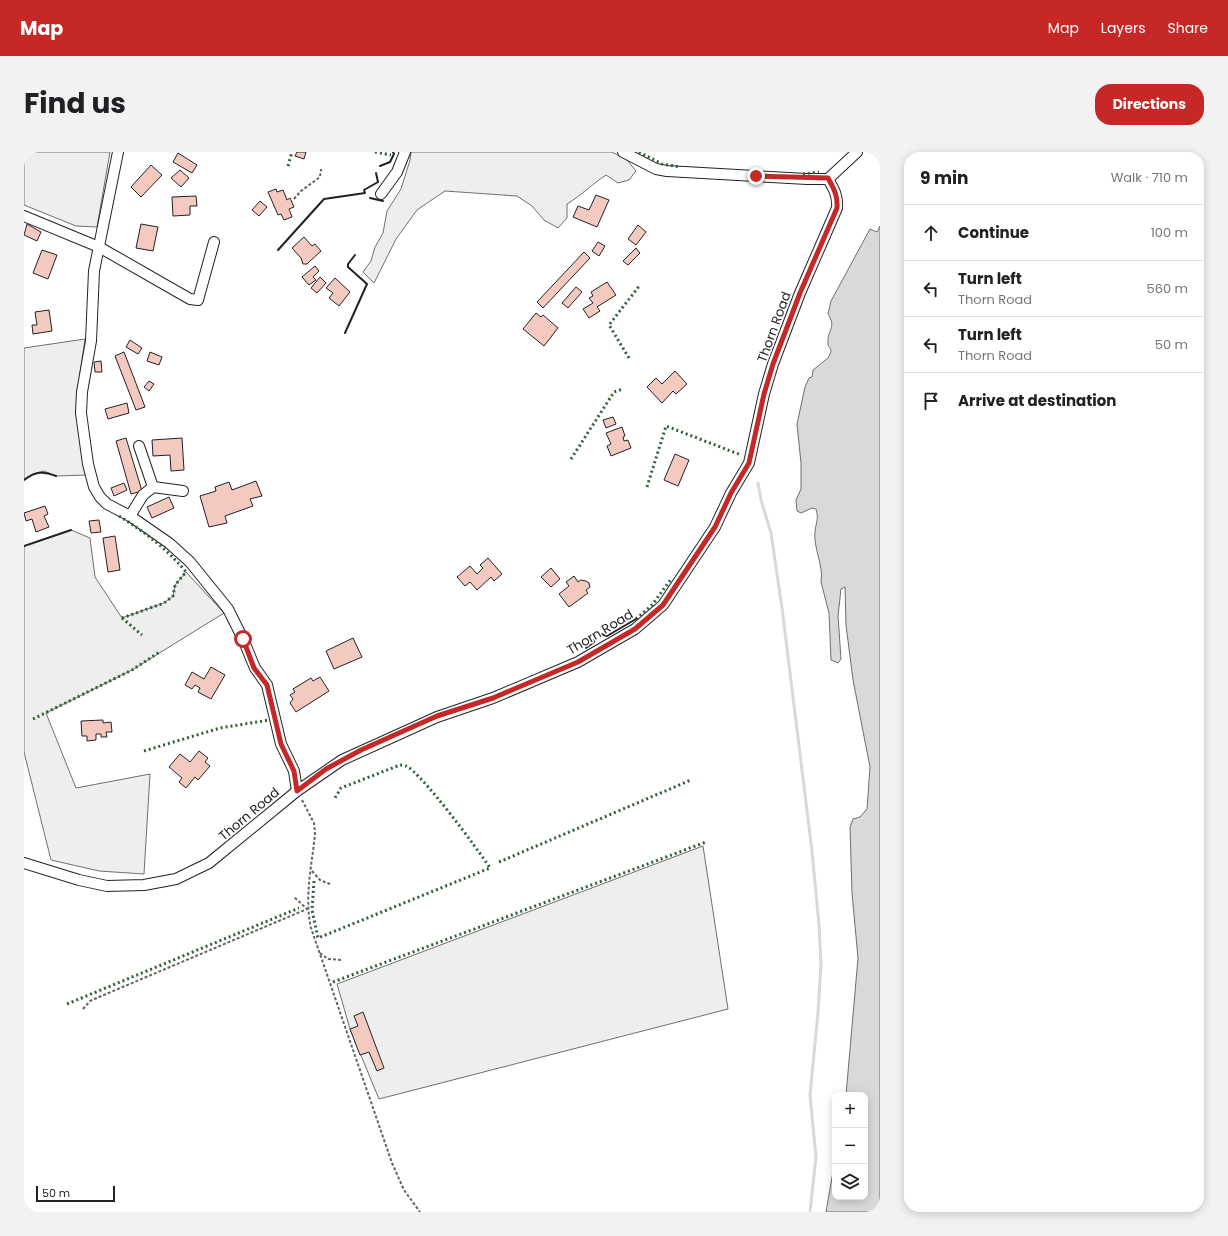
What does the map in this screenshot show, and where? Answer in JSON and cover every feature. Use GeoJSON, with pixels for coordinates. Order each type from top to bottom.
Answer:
{"type":"FeatureCollection","features":[{"type":"Feature","properties":{"kind":"street"},"geometry":{"type":"LineString","coordinates":[[118,152],[94,271],[91,341],[82,392],[81,413],[83,436],[94,487],[100,497],[107,504],[130,516],[169,543],[190,562],[228,609],[243,639],[254,668],[267,685],[281,744],[294,771],[297,791]]}},
{"type":"Feature","properties":{"kind":"street"},"geometry":{"type":"LineString","coordinates":[[381,194],[397,172],[405,152]]}},
{"type":"Feature","properties":{"kind":"street"},"geometry":{"type":"LineString","coordinates":[[623,152],[656,169],[667,171],[793,178],[828,178],[857,152]]}},
{"type":"Feature","properties":{"kind":"street","name":"Thorn Road"},"geometry":{"type":"LineString","coordinates":[[24,863],[73,879],[107,886],[125,887],[166,882],[176,879],[209,863],[326,769],[361,750],[437,716],[493,698],[578,662],[635,629],[663,605],[715,527],[731,493],[749,463],[764,394],[773,364],[800,293],[837,208],[836,194],[828,178]]}},
{"type":"Feature","properties":{"kind":"street"},"geometry":{"type":"LineString","coordinates":[[24,216],[99,247],[190,298],[198,300],[214,242]]}},
{"type":"Feature","properties":{"kind":"street"},"geometry":{"type":"LineString","coordinates":[[139,446],[153,487]]}},
{"type":"Feature","properties":{"kind":"street"},"geometry":{"type":"LineString","coordinates":[[130,516],[143,495],[153,487],[183,491]]}},
{"type":"Feature","properties":{"kind":"path"},"geometry":{"type":"LineString","coordinates":[[294,199],[301,191],[320,177],[320,169]]}},
{"type":"Feature","properties":{"kind":"path"},"geometry":{"type":"LineString","coordinates":[[297,791],[314,823],[315,834],[312,871],[307,909],[311,928],[392,1163],[404,1190],[420,1212]]}},
{"type":"Feature","properties":{"kind":"path"},"geometry":{"type":"LineString","coordinates":[[312,871],[320,880],[330,884]]}},
{"type":"Feature","properties":{"kind":"path"},"geometry":{"type":"LineString","coordinates":[[294,897],[307,909]]}},
{"type":"Feature","properties":{"kind":"path"},"geometry":{"type":"LineString","coordinates":[[83,1009],[90,1001],[99,996],[307,909]]}},
{"type":"Feature","properties":{"kind":"path"},"geometry":{"type":"LineString","coordinates":[[320,953],[328,959],[342,960]]}},
{"type":"Feature","properties":{"kind":"shaded area"},"geometry":{"type":"Polygon","coordinates":[[[24,152],[110,152],[97,227],[76,226],[24,205],[24,152]]]}},
{"type":"Feature","properties":{"kind":"shaded area"},"geometry":{"type":"Polygon","coordinates":[[[411,152],[612,152],[627,160],[636,171],[629,180],[618,183],[606,175],[601,178],[567,204],[567,218],[558,228],[544,220],[532,206],[517,196],[445,191],[417,210],[396,239],[374,283],[363,272],[371,261],[375,247],[383,233],[387,211],[401,189],[411,152]]]}},
{"type":"Feature","properties":{"kind":"shaded area"},"geometry":{"type":"Polygon","coordinates":[[[880,226],[880,1212],[826,1212],[832,1177],[832,1200],[868,1200],[868,1092],[846,1092],[858,958],[852,893],[850,827],[853,819],[860,817],[867,809],[870,767],[853,680],[846,625],[845,587],[841,589],[838,616],[841,659],[838,663],[831,660],[829,613],[821,582],[822,576],[815,537],[817,518],[816,509],[812,508],[801,513],[797,511],[796,500],[801,489],[801,463],[797,424],[805,387],[809,378],[812,377],[813,370],[828,358],[831,352],[828,345],[828,338],[832,323],[828,314],[831,301],[870,229],[877,232],[880,226]]]}},
{"type":"Feature","properties":{"kind":"shaded area"},"geometry":{"type":"Polygon","coordinates":[[[85,339],[77,394],[79,428],[86,475],[56,476],[44,471],[33,474],[24,480],[24,348],[85,339]]]}},
{"type":"Feature","properties":{"kind":"shaded area"},"geometry":{"type":"Polygon","coordinates":[[[71,530],[90,538],[95,577],[122,618],[164,603],[173,596],[175,585],[186,572],[224,613],[132,670],[46,713],[76,788],[150,774],[144,874],[99,871],[51,860],[24,752],[24,546],[71,530]]]}},
{"type":"Feature","properties":{"kind":"shaded area"},"geometry":{"type":"Polygon","coordinates":[[[703,846],[728,1009],[379,1099],[350,1029],[337,984],[703,846]]]}},
{"type":"Feature","properties":{"kind":"building"},"geometry":{"type":"Polygon","coordinates":[[[297,152],[306,152],[304,159],[295,156],[297,152]]]}},
{"type":"Feature","properties":{"kind":"building"},"geometry":{"type":"Polygon","coordinates":[[[178,153],[197,165],[192,173],[173,162],[178,153]]]}},
{"type":"Feature","properties":{"kind":"building"},"geometry":{"type":"Polygon","coordinates":[[[151,165],[162,175],[141,197],[131,187],[151,165]]]}},
{"type":"Feature","properties":{"kind":"building"},"geometry":{"type":"Polygon","coordinates":[[[180,170],[189,178],[181,187],[171,178],[180,170]]]}},
{"type":"Feature","properties":{"kind":"building"},"geometry":{"type":"Polygon","coordinates":[[[276,189],[277,192],[283,190],[287,200],[290,198],[294,207],[289,209],[292,217],[284,220],[281,214],[278,215],[268,192],[276,189]]]}},
{"type":"Feature","properties":{"kind":"building"},"geometry":{"type":"Polygon","coordinates":[[[596,195],[609,200],[597,227],[573,217],[578,206],[589,210],[596,195]]]}},
{"type":"Feature","properties":{"kind":"building"},"geometry":{"type":"Polygon","coordinates":[[[196,196],[197,206],[190,206],[190,215],[173,216],[172,197],[196,196]]]}},
{"type":"Feature","properties":{"kind":"building"},"geometry":{"type":"Polygon","coordinates":[[[260,201],[267,207],[259,216],[252,210],[260,201]]]}},
{"type":"Feature","properties":{"kind":"building"},"geometry":{"type":"Polygon","coordinates":[[[27,224],[41,232],[37,241],[24,235],[27,224]]]}},
{"type":"Feature","properties":{"kind":"building"},"geometry":{"type":"Polygon","coordinates":[[[141,224],[158,227],[153,251],[136,248],[141,224]]]}},
{"type":"Feature","properties":{"kind":"building"},"geometry":{"type":"Polygon","coordinates":[[[638,225],[646,232],[636,245],[628,239],[638,225]]]}},
{"type":"Feature","properties":{"kind":"building"},"geometry":{"type":"Polygon","coordinates":[[[304,237],[312,246],[315,244],[321,251],[307,264],[303,264],[301,258],[292,248],[304,237]]]}},
{"type":"Feature","properties":{"kind":"building"},"geometry":{"type":"Polygon","coordinates":[[[598,242],[605,246],[599,256],[592,251],[598,242]]]}},
{"type":"Feature","properties":{"kind":"building"},"geometry":{"type":"Polygon","coordinates":[[[636,248],[640,253],[628,265],[623,261],[636,248]]]}},
{"type":"Feature","properties":{"kind":"building"},"geometry":{"type":"Polygon","coordinates":[[[42,250],[57,255],[48,279],[33,273],[42,250]]]}},
{"type":"Feature","properties":{"kind":"building"},"geometry":{"type":"Polygon","coordinates":[[[584,252],[590,258],[543,308],[537,302],[584,252]]]}},
{"type":"Feature","properties":{"kind":"building"},"geometry":{"type":"Polygon","coordinates":[[[315,266],[319,271],[313,277],[316,280],[309,285],[302,277],[315,266]]]}},
{"type":"Feature","properties":{"kind":"building"},"geometry":{"type":"Polygon","coordinates":[[[320,277],[326,283],[317,293],[311,288],[320,277]]]}},
{"type":"Feature","properties":{"kind":"building"},"geometry":{"type":"Polygon","coordinates":[[[335,278],[350,292],[339,306],[329,298],[333,293],[326,288],[335,278]]]}},
{"type":"Feature","properties":{"kind":"building"},"geometry":{"type":"Polygon","coordinates":[[[607,282],[616,295],[597,307],[600,311],[589,318],[583,309],[593,303],[589,298],[593,296],[591,292],[607,282]]]}},
{"type":"Feature","properties":{"kind":"building"},"geometry":{"type":"Polygon","coordinates":[[[576,287],[582,292],[568,308],[562,303],[576,287]]]}},
{"type":"Feature","properties":{"kind":"building"},"geometry":{"type":"Polygon","coordinates":[[[49,310],[52,331],[33,334],[32,325],[37,325],[35,312],[49,310]]]}},
{"type":"Feature","properties":{"kind":"building"},"geometry":{"type":"Polygon","coordinates":[[[536,313],[541,317],[543,315],[558,328],[544,346],[523,329],[536,313]]]}},
{"type":"Feature","properties":{"kind":"building"},"geometry":{"type":"Polygon","coordinates":[[[130,340],[142,348],[138,354],[126,347],[130,340]]]}},
{"type":"Feature","properties":{"kind":"building"},"geometry":{"type":"Polygon","coordinates":[[[124,352],[145,407],[136,410],[115,356],[124,352]]]}},
{"type":"Feature","properties":{"kind":"building"},"geometry":{"type":"Polygon","coordinates":[[[150,352],[162,357],[159,365],[147,361],[150,352]]]}},
{"type":"Feature","properties":{"kind":"building"},"geometry":{"type":"Polygon","coordinates":[[[101,361],[102,372],[95,372],[94,362],[101,361]]]}},
{"type":"Feature","properties":{"kind":"building"},"geometry":{"type":"Polygon","coordinates":[[[675,371],[687,384],[676,394],[673,391],[662,403],[647,387],[656,378],[662,384],[675,371]]]}},
{"type":"Feature","properties":{"kind":"building"},"geometry":{"type":"Polygon","coordinates":[[[149,381],[154,384],[149,391],[144,387],[149,381]]]}},
{"type":"Feature","properties":{"kind":"building"},"geometry":{"type":"Polygon","coordinates":[[[127,403],[129,413],[108,419],[105,409],[127,403]]]}},
{"type":"Feature","properties":{"kind":"building"},"geometry":{"type":"Polygon","coordinates":[[[613,417],[616,424],[606,428],[603,420],[613,417]]]}},
{"type":"Feature","properties":{"kind":"building"},"geometry":{"type":"Polygon","coordinates":[[[622,427],[625,436],[623,437],[624,441],[628,440],[631,448],[611,456],[607,446],[611,444],[606,433],[622,427]]]}},
{"type":"Feature","properties":{"kind":"building"},"geometry":{"type":"Polygon","coordinates":[[[126,438],[142,491],[131,494],[116,441],[126,438]]]}},
{"type":"Feature","properties":{"kind":"building"},"geometry":{"type":"Polygon","coordinates":[[[182,438],[184,470],[171,471],[170,455],[153,456],[152,440],[182,438]]]}},
{"type":"Feature","properties":{"kind":"building"},"geometry":{"type":"Polygon","coordinates":[[[675,454],[689,460],[678,486],[664,480],[675,454]]]}},
{"type":"Feature","properties":{"kind":"building"},"geometry":{"type":"Polygon","coordinates":[[[256,481],[262,496],[250,499],[253,506],[225,516],[227,523],[209,527],[200,496],[216,491],[215,487],[229,482],[232,490],[256,481]]]}},
{"type":"Feature","properties":{"kind":"building"},"geometry":{"type":"Polygon","coordinates":[[[124,483],[127,490],[114,496],[111,488],[124,483]]]}},
{"type":"Feature","properties":{"kind":"building"},"geometry":{"type":"Polygon","coordinates":[[[169,497],[174,508],[152,518],[147,507],[169,497]]]}},
{"type":"Feature","properties":{"kind":"building"},"geometry":{"type":"Polygon","coordinates":[[[45,506],[48,514],[44,516],[49,527],[36,532],[32,519],[26,521],[24,513],[45,506]]]}},
{"type":"Feature","properties":{"kind":"building"},"geometry":{"type":"Polygon","coordinates":[[[99,520],[101,532],[91,533],[89,521],[99,520]]]}},
{"type":"Feature","properties":{"kind":"building"},"geometry":{"type":"Polygon","coordinates":[[[115,536],[120,570],[108,572],[103,538],[115,536]]]}},
{"type":"Feature","properties":{"kind":"building"},"geometry":{"type":"Polygon","coordinates":[[[488,558],[502,574],[494,581],[491,577],[477,590],[470,582],[465,586],[457,577],[470,566],[477,574],[483,568],[480,565],[488,558]]]}},
{"type":"Feature","properties":{"kind":"building"},"geometry":{"type":"Polygon","coordinates":[[[551,568],[560,579],[551,587],[541,577],[551,568]]]}},
{"type":"Feature","properties":{"kind":"building"},"geometry":{"type":"Polygon","coordinates":[[[574,576],[578,582],[581,580],[589,583],[590,587],[586,590],[588,593],[569,607],[559,594],[569,586],[566,582],[574,576]]]}},
{"type":"Feature","properties":{"kind":"building"},"geometry":{"type":"Polygon","coordinates":[[[353,638],[362,657],[334,669],[326,651],[353,638]]]}},
{"type":"Feature","properties":{"kind":"building"},"geometry":{"type":"Polygon","coordinates":[[[211,667],[225,675],[211,699],[198,692],[200,688],[195,685],[192,689],[185,685],[192,672],[204,679],[211,667]]]}},
{"type":"Feature","properties":{"kind":"building"},"geometry":{"type":"Polygon","coordinates":[[[320,677],[329,691],[296,712],[290,703],[293,699],[290,695],[295,692],[293,689],[311,678],[313,681],[320,677]]]}},
{"type":"Feature","properties":{"kind":"building"},"geometry":{"type":"Polygon","coordinates":[[[103,720],[103,723],[111,722],[112,732],[106,732],[107,737],[101,737],[101,734],[96,734],[96,740],[87,741],[87,736],[82,736],[81,721],[103,720]]]}},
{"type":"Feature","properties":{"kind":"building"},"geometry":{"type":"Polygon","coordinates":[[[199,751],[208,758],[205,762],[210,766],[198,780],[195,777],[186,788],[179,782],[182,778],[169,767],[180,754],[190,762],[199,751]]]}},
{"type":"Feature","properties":{"kind":"building"},"geometry":{"type":"Polygon","coordinates":[[[363,1012],[384,1068],[377,1071],[369,1052],[360,1055],[350,1029],[358,1026],[354,1016],[363,1012]]]}},
{"type":"Feature","properties":{"kind":"waterway"},"geometry":{"type":"LineString","coordinates":[[758,483],[761,500],[771,533],[782,608],[812,851],[819,925],[821,964],[810,1095],[816,1157],[810,1212]]}},
{"type":"Feature","properties":{"kind":"hedge"},"geometry":{"type":"LineString","coordinates":[[288,166],[292,152]]}},
{"type":"Feature","properties":{"kind":"hedge"},"geometry":{"type":"LineString","coordinates":[[375,152],[391,155]]}},
{"type":"Feature","properties":{"kind":"hedge"},"geometry":{"type":"LineString","coordinates":[[639,152],[662,164],[680,167]]}},
{"type":"Feature","properties":{"kind":"hedge"},"geometry":{"type":"LineString","coordinates":[[803,174],[819,172]]}},
{"type":"Feature","properties":{"kind":"hedge"},"geometry":{"type":"LineString","coordinates":[[629,358],[609,325],[640,285]]}},
{"type":"Feature","properties":{"kind":"hedge"},"geometry":{"type":"LineString","coordinates":[[571,459],[614,392],[623,389]]}},
{"type":"Feature","properties":{"kind":"hedge"},"geometry":{"type":"LineString","coordinates":[[647,487],[666,426],[741,455]]}},
{"type":"Feature","properties":{"kind":"hedge"},"geometry":{"type":"LineString","coordinates":[[119,516],[155,541],[186,572],[175,585],[173,596],[164,603],[122,618]]}},
{"type":"Feature","properties":{"kind":"hedge"},"geometry":{"type":"LineString","coordinates":[[636,619],[652,605],[672,578]]}},
{"type":"Feature","properties":{"kind":"hedge"},"geometry":{"type":"LineString","coordinates":[[122,618],[142,635]]}},
{"type":"Feature","properties":{"kind":"hedge"},"geometry":{"type":"LineString","coordinates":[[33,719],[132,670],[161,651]]}},
{"type":"Feature","properties":{"kind":"hedge"},"geometry":{"type":"LineString","coordinates":[[144,751],[220,728],[269,720]]}},
{"type":"Feature","properties":{"kind":"hedge"},"geometry":{"type":"LineString","coordinates":[[314,881],[312,910],[318,938],[490,868],[463,830],[436,796],[424,782],[406,766],[400,765],[341,788],[335,798]]}},
{"type":"Feature","properties":{"kind":"hedge"},"geometry":{"type":"LineString","coordinates":[[499,862],[691,780]]}},
{"type":"Feature","properties":{"kind":"hedge"},"geometry":{"type":"LineString","coordinates":[[333,982],[706,842]]}},
{"type":"Feature","properties":{"kind":"hedge"},"geometry":{"type":"LineString","coordinates":[[67,1004],[299,908]]}},
{"type":"Feature","properties":{"kind":"wall"},"geometry":{"type":"LineString","coordinates":[[380,166],[390,162],[394,154],[393,152]]}},
{"type":"Feature","properties":{"kind":"wall"},"geometry":{"type":"LineString","coordinates":[[278,250],[324,199],[365,193],[364,190],[378,182],[376,173]]}},
{"type":"Feature","properties":{"kind":"wall"},"geometry":{"type":"LineString","coordinates":[[370,198],[383,201]]}},
{"type":"Feature","properties":{"kind":"wall"},"geometry":{"type":"LineString","coordinates":[[345,333],[367,284],[348,267],[348,264],[355,255]]}},
{"type":"Feature","properties":{"kind":"wall"},"geometry":{"type":"LineString","coordinates":[[24,480],[36,473],[47,473],[56,476]]}},
{"type":"Feature","properties":{"kind":"wall"},"geometry":{"type":"LineString","coordinates":[[24,546],[71,530]]}},
{"type":"Feature","properties":{"kind":"wall"},"geometry":{"type":"LineString","coordinates":[[601,634],[607,636],[636,619]]}},
{"type":"Feature","properties":{"kind":"wall"},"geometry":{"type":"LineString","coordinates":[[586,648],[594,642],[595,636]]}},
{"type":"Feature","properties":{"kind":"route"},"geometry":{"type":"LineString","coordinates":[[243,639],[254,668],[267,685],[281,744],[294,771],[297,791],[326,769],[361,750],[437,716],[493,698],[578,662],[635,629],[663,605],[686,568],[715,527],[731,493],[749,463],[756,438],[764,394],[773,364],[800,293],[837,208],[837,199],[828,178],[807,179],[756,176]]}}]}
